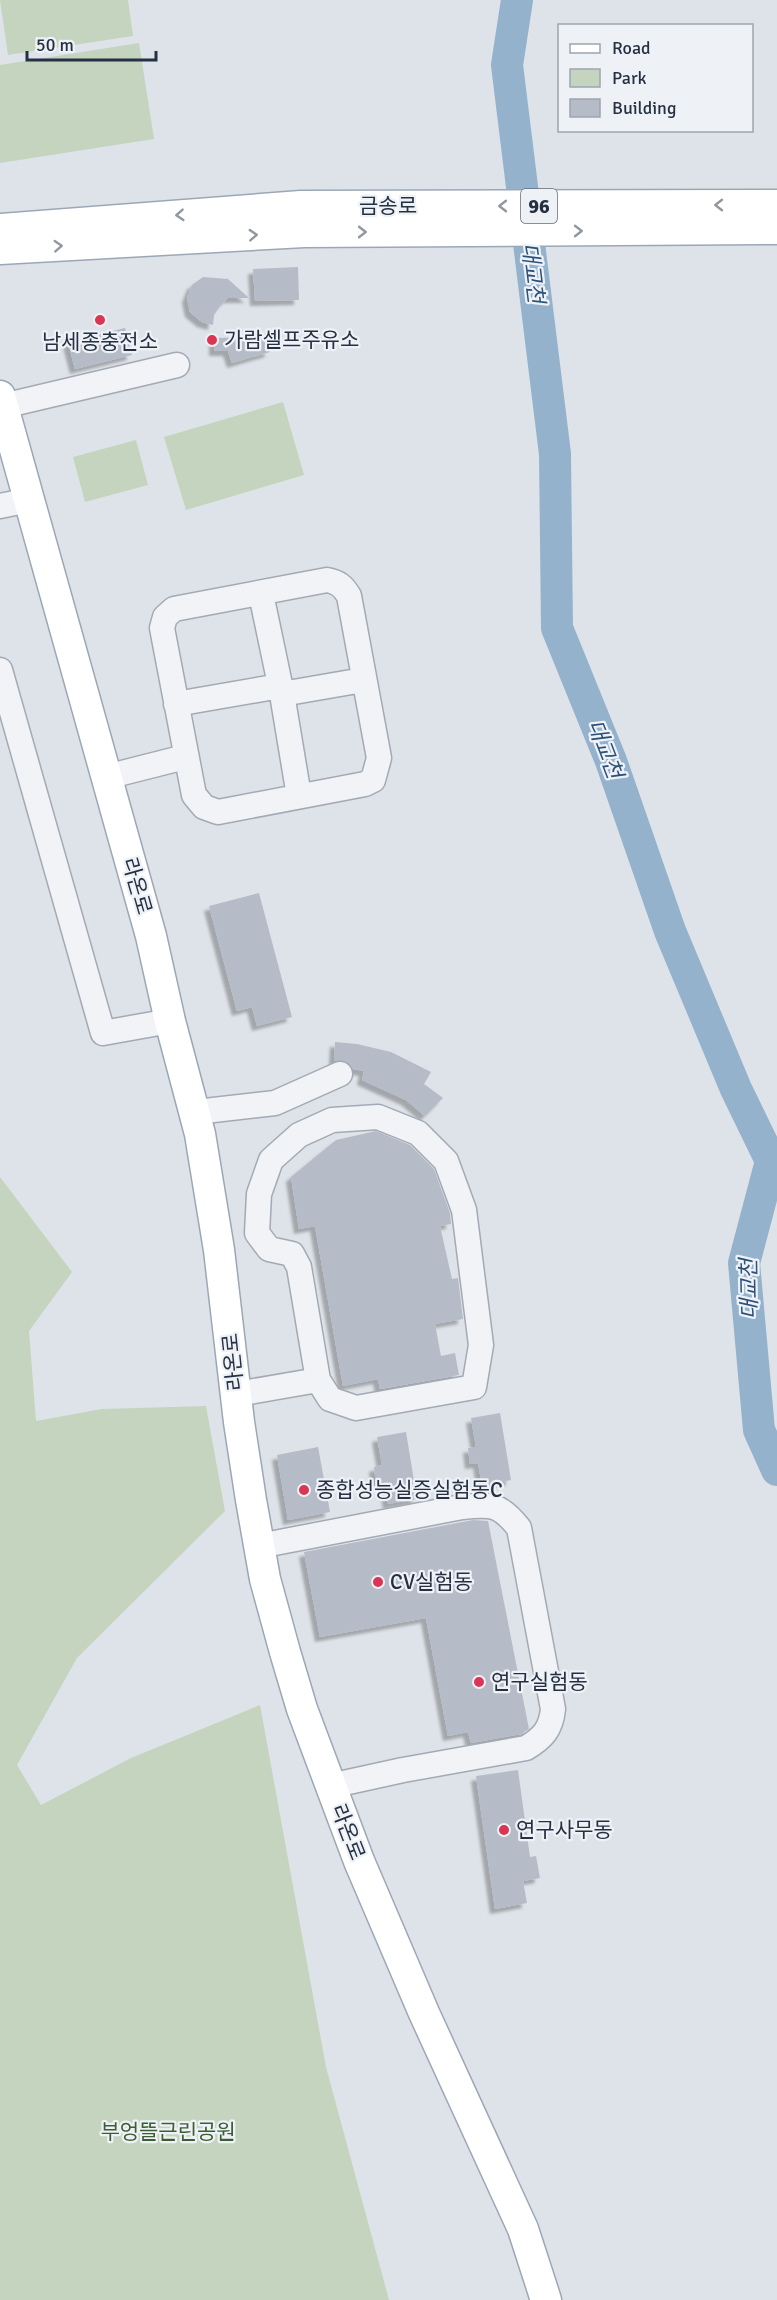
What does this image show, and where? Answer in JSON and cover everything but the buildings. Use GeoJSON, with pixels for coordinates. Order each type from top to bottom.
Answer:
{"type":"FeatureCollection","features":[{"type":"Feature","properties":{"kind":"main road","name":"금송로"},"geometry":{"type":"LineString","coordinates":[[0,229],[777,205]]}},
{"type":"Feature","properties":{"kind":"main road","name":"금송로"},"geometry":{"type":"LineString","coordinates":[[0,249],[303,219],[777,230]]}},
{"type":"Feature","properties":{"kind":"main road","name":"라온로"},"geometry":{"type":"LineString","coordinates":[[1,401],[151,936],[170,1021],[196,1112],[219,1250],[259,1546],[265,1579],[285,1652],[302,1709],[359,1861],[419,2002],[523,2229],[546,2300]]}},
{"type":"Feature","properties":{"kind":"lane"},"geometry":{"type":"LineString","coordinates":[[1,401],[177,365]]}},
{"type":"Feature","properties":{"kind":"lane"},"geometry":{"type":"LineString","coordinates":[[0,506],[29,500]]}},
{"type":"Feature","properties":{"kind":"lane"},"geometry":{"type":"LineString","coordinates":[[327,580],[336,582],[344,587],[349,596],[363,680],[379,758],[373,780],[365,784],[218,812],[204,807],[194,795],[162,628],[165,617],[174,609],[327,580]]}},
{"type":"Feature","properties":{"kind":"lane"},"geometry":{"type":"LineString","coordinates":[[261,594],[281,690],[299,796]]}},
{"type":"Feature","properties":{"kind":"lane"},"geometry":{"type":"LineString","coordinates":[[176,704],[363,680]]}},
{"type":"Feature","properties":{"kind":"lane"},"geometry":{"type":"LineString","coordinates":[[2,683],[103,1033],[170,1021]]}},
{"type":"Feature","properties":{"kind":"lane"},"geometry":{"type":"LineString","coordinates":[[106,777],[185,757]]}},
{"type":"Feature","properties":{"kind":"lane"},"geometry":{"type":"LineString","coordinates":[[196,1112],[275,1103],[340,1074]]}},
{"type":"Feature","properties":{"kind":"lane"},"geometry":{"type":"LineString","coordinates":[[275,1103],[299,1135]]}},
{"type":"Feature","properties":{"kind":"lane"},"geometry":{"type":"LineString","coordinates":[[378,1118],[418,1133],[446,1161],[464,1210],[480,1345],[474,1387],[356,1408],[330,1399],[318,1380],[299,1268],[292,1254],[269,1249],[257,1233],[259,1194],[271,1160],[299,1135],[332,1120],[378,1118]]}},
{"type":"Feature","properties":{"kind":"lane"},"geometry":{"type":"LineString","coordinates":[[237,1394],[318,1380]]}},
{"type":"Feature","properties":{"kind":"lane"},"geometry":{"type":"LineString","coordinates":[[259,1546],[487,1504],[507,1513],[519,1528],[553,1709],[552,1723],[542,1738],[526,1748],[403,1770],[330,1786]]}},
{"type":"Feature","properties":{"kind":"green space"},"geometry":{"type":"Polygon","coordinates":[[[0,0],[128,0],[133,36],[8,55],[0,0]]]}},
{"type":"Feature","properties":{"kind":"green space"},"geometry":{"type":"Polygon","coordinates":[[[139,43],[154,139],[0,163],[0,65],[139,43]]]}},
{"type":"Feature","properties":{"kind":"green space"},"geometry":{"type":"Polygon","coordinates":[[[283,402],[304,475],[186,510],[164,437],[283,402]]]}},
{"type":"Feature","properties":{"kind":"green space"},"geometry":{"type":"Polygon","coordinates":[[[136,440],[148,485],[85,502],[73,457],[136,440]]]}},
{"type":"Feature","properties":{"kind":"green space","name":"부엉뜰근린공원"},"geometry":{"type":"Polygon","coordinates":[[[0,1177],[72,1272],[29,1331],[36,1421],[102,1409],[206,1406],[225,1511],[77,1658],[17,1765],[41,1805],[131,1758],[260,1705],[326,2067],[389,2300],[0,2300],[0,1177]]]}},
{"type":"Feature","properties":{"kind":"waterway","name":"대교천"},"geometry":{"type":"LineString","coordinates":[[517,0],[507,65],[555,454],[557,628],[611,761],[670,931],[736,1089],[771,1161],[744,1263],[759,1430],[777,1470]]}},
{"type":"Feature","properties":{"kind":"place","name":"남세종충전소"},"geometry":{"type":"Point","coordinates":[100,320]}},
{"type":"Feature","properties":{"kind":"place","name":"가람셀프주유소"},"geometry":{"type":"Point","coordinates":[212,340]}},
{"type":"Feature","properties":{"kind":"place","name":"종합성능실증실험동C"},"geometry":{"type":"Point","coordinates":[304,1490]}},
{"type":"Feature","properties":{"kind":"place","name":"CV실험동"},"geometry":{"type":"Point","coordinates":[378,1582]}},
{"type":"Feature","properties":{"kind":"place","name":"연구실험동"},"geometry":{"type":"Point","coordinates":[479,1682]}},
{"type":"Feature","properties":{"kind":"place","name":"연구사무동"},"geometry":{"type":"Point","coordinates":[504,1830]}}]}
